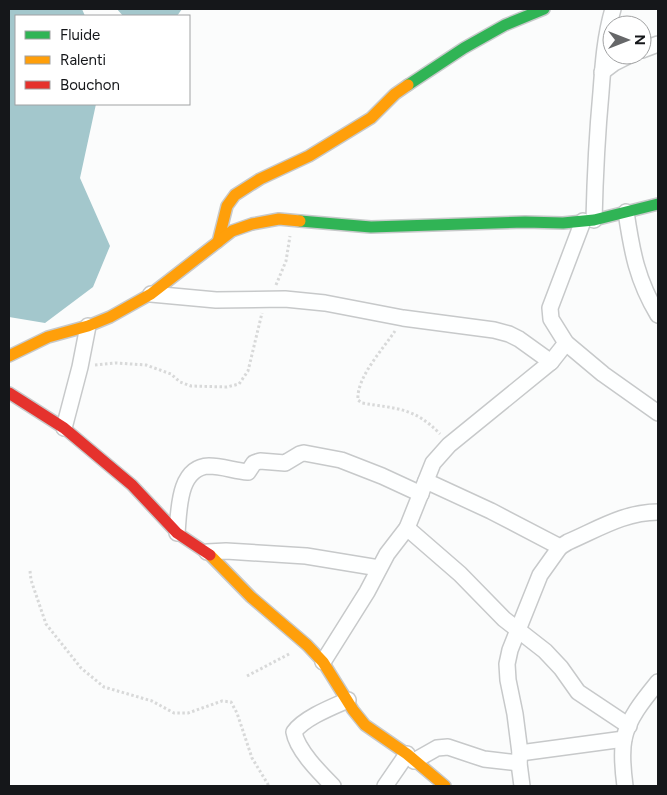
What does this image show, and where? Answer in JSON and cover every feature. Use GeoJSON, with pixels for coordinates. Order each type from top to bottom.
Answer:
{"type":"FeatureCollection","features":[{"type":"Feature","properties":{"kind":"street"},"geometry":{"type":"LineString","coordinates":[[218,242],[227,206],[234,195],[260,179],[309,156],[371,118],[395,94],[464,48],[505,25],[544,9]]}},
{"type":"Feature","properties":{"kind":"street"},"geometry":{"type":"LineString","coordinates":[[613,9],[608,27],[602,72],[588,220],[550,308],[551,320],[566,343],[603,374],[658,413]]}},
{"type":"Feature","properties":{"kind":"street"},"geometry":{"type":"LineString","coordinates":[[602,72],[611,65]]}},
{"type":"Feature","properties":{"kind":"street"},"geometry":{"type":"LineString","coordinates":[[9,356],[48,337],[88,326],[110,317],[151,294],[232,231],[252,224],[271,220],[293,220],[327,225],[371,227],[524,222],[563,223],[588,220],[658,204]]}},
{"type":"Feature","properties":{"kind":"street"},"geometry":{"type":"LineString","coordinates":[[626,212],[634,261],[641,284],[658,315]]}},
{"type":"Feature","properties":{"kind":"street"},"geometry":{"type":"LineString","coordinates":[[151,294],[216,300],[285,299],[325,303],[403,318],[494,330],[519,339],[551,362]]}},
{"type":"Feature","properties":{"kind":"street"},"geometry":{"type":"LineString","coordinates":[[64,428],[80,367],[88,326]]}},
{"type":"Feature","properties":{"kind":"street"},"geometry":{"type":"LineString","coordinates":[[323,662],[367,592],[387,554],[407,528],[433,463],[448,445],[551,362],[566,343]]}},
{"type":"Feature","properties":{"kind":"street"},"geometry":{"type":"LineString","coordinates":[[9,392],[64,428],[132,485],[177,532],[207,552],[251,597],[307,645],[323,662],[353,710],[365,725],[410,757],[445,786]]}},
{"type":"Feature","properties":{"kind":"street"},"geometry":{"type":"LineString","coordinates":[[177,532],[184,486],[194,472],[202,467],[216,466],[248,472],[257,461],[286,463],[304,453],[341,460],[382,476],[491,511],[560,547]]}},
{"type":"Feature","properties":{"kind":"street"},"geometry":{"type":"LineString","coordinates":[[522,786],[515,714],[508,680],[507,664],[518,630],[540,575],[560,547],[568,542],[626,516],[644,512],[658,512]]}},
{"type":"Feature","properties":{"kind":"street"},"geometry":{"type":"LineString","coordinates":[[407,528],[460,574],[504,619],[546,651],[578,692],[626,732]]}},
{"type":"Feature","properties":{"kind":"street"},"geometry":{"type":"LineString","coordinates":[[207,552],[226,551],[306,556],[379,568]]}},
{"type":"Feature","properties":{"kind":"street"},"geometry":{"type":"LineString","coordinates":[[625,786],[623,772],[626,732],[646,696],[658,682]]}},
{"type":"Feature","properties":{"kind":"street"},"geometry":{"type":"LineString","coordinates":[[332,786],[304,753],[294,732],[298,727],[318,714],[348,700]]}},
{"type":"Feature","properties":{"kind":"street"},"geometry":{"type":"LineString","coordinates":[[385,786],[410,757],[437,748],[448,747],[484,759],[519,758],[626,732]]}},
{"type":"Feature","properties":{"kind":"path"},"geometry":{"type":"LineString","coordinates":[[80,367],[116,363],[146,365],[166,372],[180,382],[191,386],[228,387],[240,384],[248,371],[263,312],[286,261],[293,220]]}},
{"type":"Feature","properties":{"kind":"path"},"geometry":{"type":"LineString","coordinates":[[403,318],[367,371],[359,388],[358,400],[362,403],[399,409],[416,414],[438,432],[448,445]]}},
{"type":"Feature","properties":{"kind":"path"},"geometry":{"type":"LineString","coordinates":[[30,571],[31,580],[46,624],[81,668],[104,687],[152,701],[174,713],[188,713],[222,701],[231,702],[237,713],[252,758],[270,786]]}},
{"type":"Feature","properties":{"kind":"path"},"geometry":{"type":"LineString","coordinates":[[246,676],[307,645]]}},
{"type":"Feature","properties":{"kind":"water"},"geometry":{"type":"Polygon","coordinates":[[[9,9],[82,9],[85,15],[15,15],[15,105],[96,105],[80,178],[110,246],[93,287],[45,323],[9,317],[9,9]]]}},
{"type":"Feature","properties":{"kind":"water"},"geometry":{"type":"Polygon","coordinates":[[[117,9],[182,9],[178,15],[122,15],[117,9]]]}},
{"type":"Feature","properties":{"kind":"traffic: fast"},"geometry":{"type":"LineString","coordinates":[[408,85],[464,48],[505,25],[544,9]]}},
{"type":"Feature","properties":{"kind":"traffic: fast"},"geometry":{"type":"LineString","coordinates":[[300,221],[371,227],[525,222],[563,223],[594,220],[658,204]]}},
{"type":"Feature","properties":{"kind":"traffic: slow"},"geometry":{"type":"LineString","coordinates":[[218,242],[227,206],[235,195],[260,179],[309,156],[371,118],[395,94],[408,85]]}},
{"type":"Feature","properties":{"kind":"traffic: slow"},"geometry":{"type":"LineString","coordinates":[[9,356],[48,337],[88,326],[110,317],[151,294],[232,231],[252,224],[279,219],[300,221]]}},
{"type":"Feature","properties":{"kind":"traffic: slow"},"geometry":{"type":"LineString","coordinates":[[210,555],[251,597],[307,645],[323,662],[353,710],[365,725],[407,754],[445,786]]}},
{"type":"Feature","properties":{"kind":"traffic: jam"},"geometry":{"type":"LineString","coordinates":[[9,393],[64,428],[132,485],[177,533],[210,555]]}}]}
